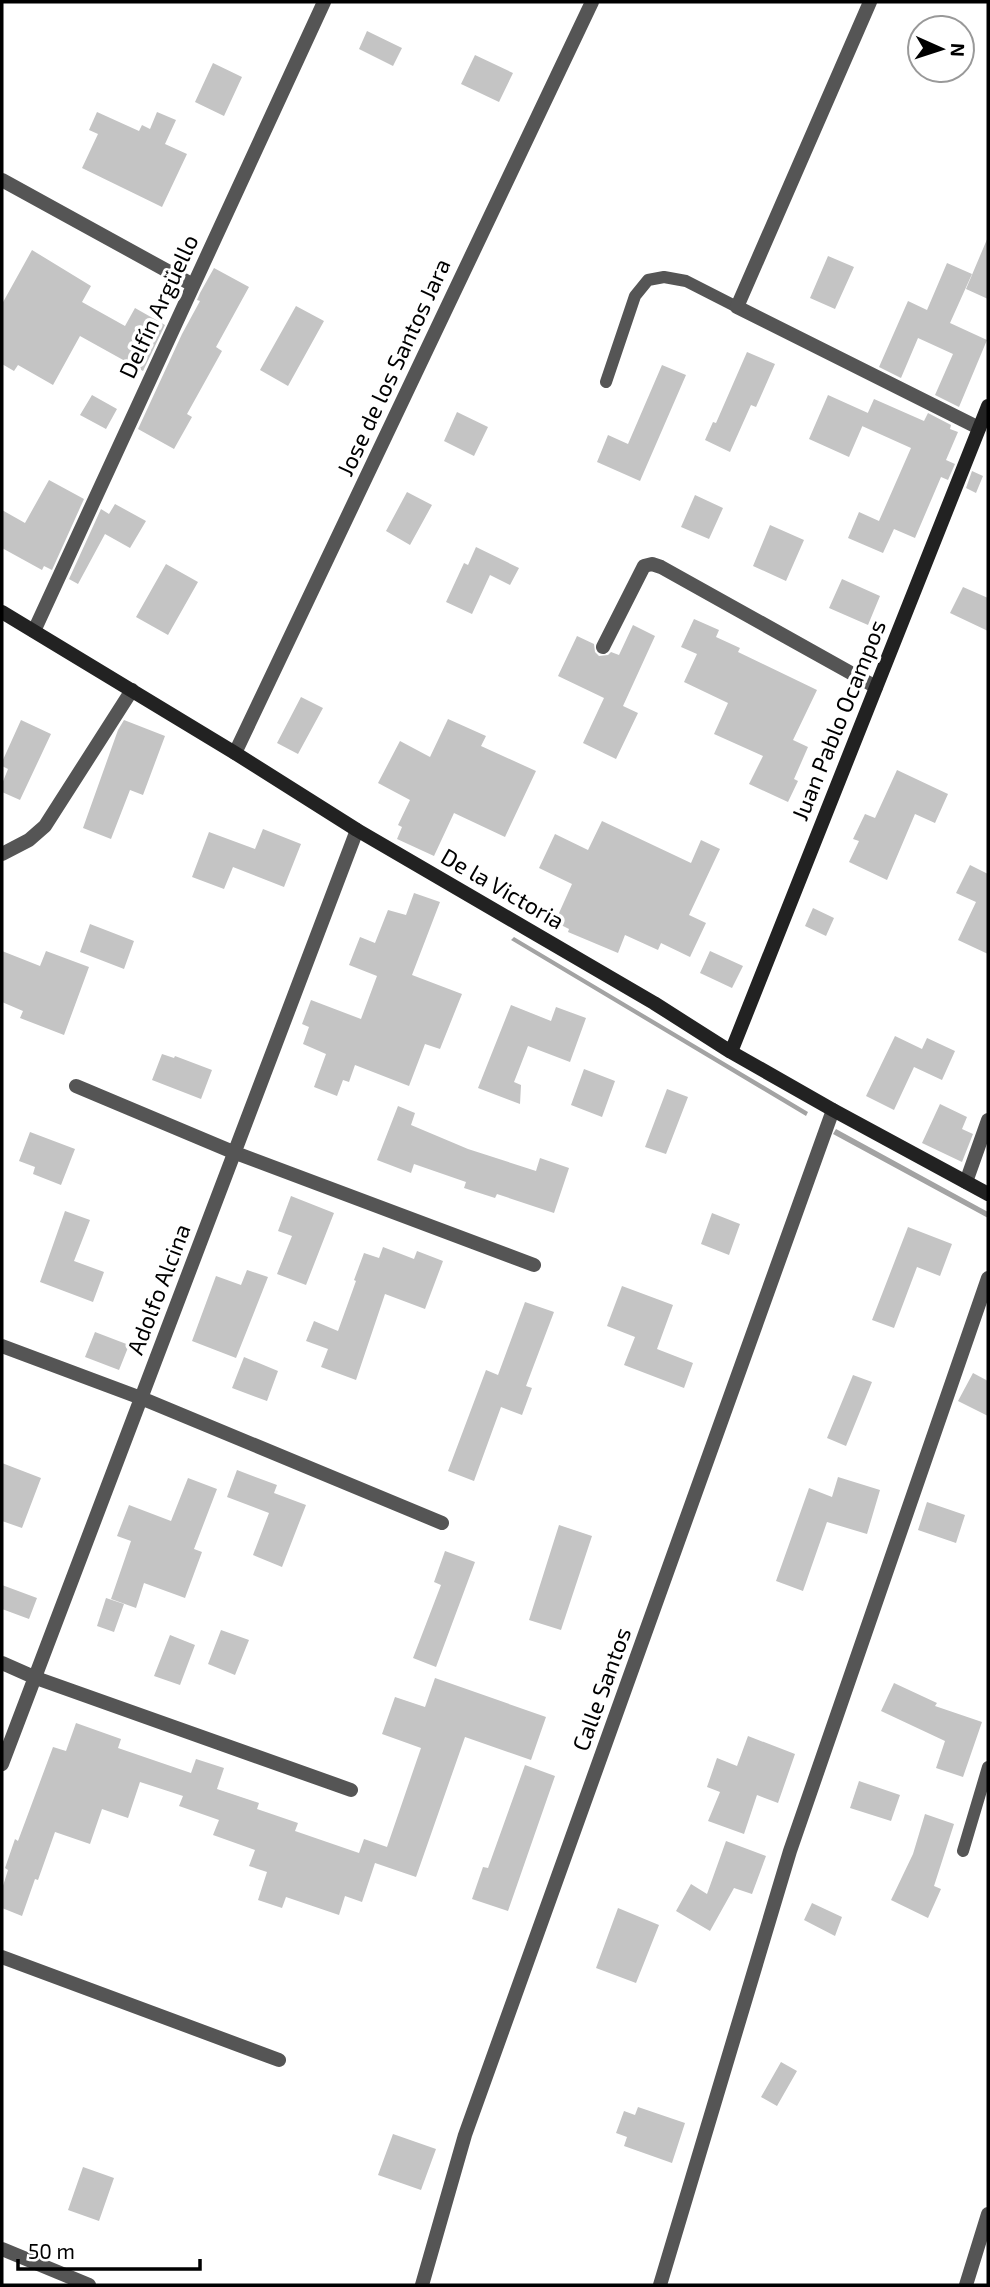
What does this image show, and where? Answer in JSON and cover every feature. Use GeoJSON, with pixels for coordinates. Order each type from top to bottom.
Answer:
{"type":"FeatureCollection","features":[{"type":"Feature","properties":{"kind":"main road","name":"Juan Pablo Ocampos"},"geometry":{"type":"LineString","coordinates":[[731,1052],[988,406]]}},
{"type":"Feature","properties":{"kind":"main road","name":"De la Victoria"},"geometry":{"type":"LineString","coordinates":[[2,611],[357,830],[642,996],[731,1052],[988,1194]]}},
{"type":"Feature","properties":{"kind":"street","name":"Delfín Argüello"},"geometry":{"type":"LineString","coordinates":[[34,631],[324,2]]}},
{"type":"Feature","properties":{"kind":"street","name":"Jose de los Santos Jara"},"geometry":{"type":"LineString","coordinates":[[235,753],[592,2]]}},
{"type":"Feature","properties":{"kind":"street"},"geometry":{"type":"LineString","coordinates":[[870,2],[737,307],[979,428]]}},
{"type":"Feature","properties":{"kind":"street"},"geometry":{"type":"LineString","coordinates":[[2,180],[193,285]]}},
{"type":"Feature","properties":{"kind":"street"},"geometry":{"type":"LineString","coordinates":[[603,647],[644,566],[652,564],[876,687]]}},
{"type":"Feature","properties":{"kind":"street"},"geometry":{"type":"LineString","coordinates":[[2,854],[29,840],[46,826],[132,690]]}},
{"type":"Feature","properties":{"kind":"street","name":"Adolfo Alcina"},"geometry":{"type":"LineString","coordinates":[[2,1764],[357,830]]}},
{"type":"Feature","properties":{"kind":"street"},"geometry":{"type":"LineString","coordinates":[[76,1086],[233,1152],[534,1265]]}},
{"type":"Feature","properties":{"kind":"street","name":"Calle Santos"},"geometry":{"type":"LineString","coordinates":[[422,2285],[465,2135],[833,1110]]}},
{"type":"Feature","properties":{"kind":"street"},"geometry":{"type":"LineString","coordinates":[[966,1182],[988,1120]]}},
{"type":"Feature","properties":{"kind":"street"},"geometry":{"type":"LineString","coordinates":[[660,2285],[790,1851],[988,1279]]}},
{"type":"Feature","properties":{"kind":"street"},"geometry":{"type":"LineString","coordinates":[[2,1346],[141,1398],[442,1523]]}},
{"type":"Feature","properties":{"kind":"street"},"geometry":{"type":"LineString","coordinates":[[2,1663],[36,1678],[352,1790]]}},
{"type":"Feature","properties":{"kind":"street"},"geometry":{"type":"LineString","coordinates":[[2,1957],[279,2060]]}},
{"type":"Feature","properties":{"kind":"street"},"geometry":{"type":"LineString","coordinates":[[966,2285],[988,2214]]}},
{"type":"Feature","properties":{"kind":"street"},"geometry":{"type":"LineString","coordinates":[[2,2249],[89,2285]]}},
{"type":"Feature","properties":{"kind":"lane"},"geometry":{"type":"LineString","coordinates":[[606,382],[635,296],[648,280],[664,277],[687,281],[737,307]]}},
{"type":"Feature","properties":{"kind":"lane"},"geometry":{"type":"LineString","coordinates":[[963,1850],[988,1767]]}},
{"type":"Feature","properties":{"kind":"shaded area"},"geometry":{"type":"Polygon","coordinates":[[[514,937],[808,1112],[806,1116],[511,940],[514,937]]]}},
{"type":"Feature","properties":{"kind":"shaded area"},"geometry":{"type":"Polygon","coordinates":[[[836,1129],[988,1212],[988,1218],[833,1134],[836,1129]]]}},
{"type":"Feature","properties":{"kind":"building"},"geometry":{"type":"Polygon","coordinates":[[[367,31],[402,48],[393,66],[359,49],[367,31]]]}},
{"type":"Feature","properties":{"kind":"building"},"geometry":{"type":"Polygon","coordinates":[[[475,55],[513,73],[499,102],[461,84],[475,55]]]}},
{"type":"Feature","properties":{"kind":"building"},"geometry":{"type":"Polygon","coordinates":[[[213,63],[242,77],[224,116],[195,102],[213,63]]]}},
{"type":"Feature","properties":{"kind":"building"},"geometry":{"type":"Polygon","coordinates":[[[97,112],[139,131],[142,125],[150,129],[157,112],[176,120],[165,144],[187,154],[162,207],[82,168],[98,134],[89,130],[97,112]]]}},
{"type":"Feature","properties":{"kind":"building"},"geometry":{"type":"Polygon","coordinates":[[[988,237],[988,299],[966,289],[988,237]]]}},
{"type":"Feature","properties":{"kind":"building"},"geometry":{"type":"Polygon","coordinates":[[[32,250],[91,286],[82,302],[125,326],[135,308],[165,325],[143,371],[80,336],[53,385],[18,365],[14,371],[2,364],[2,304],[32,250]]]}},
{"type":"Feature","properties":{"kind":"building"},"geometry":{"type":"Polygon","coordinates":[[[828,256],[854,267],[835,309],[810,298],[828,256]]]}},
{"type":"Feature","properties":{"kind":"building"},"geometry":{"type":"Polygon","coordinates":[[[947,263],[972,274],[950,323],[987,340],[959,407],[935,395],[953,354],[918,338],[901,378],[879,367],[908,301],[927,310],[947,263]]]}},
{"type":"Feature","properties":{"kind":"building"},"geometry":{"type":"Polygon","coordinates":[[[214,268],[249,287],[216,347],[222,351],[187,414],[192,417],[174,449],[138,429],[214,268]]]}},
{"type":"Feature","properties":{"kind":"building"},"geometry":{"type":"Polygon","coordinates":[[[296,306],[324,321],[288,386],[260,370],[296,306]]]}},
{"type":"Feature","properties":{"kind":"building"},"geometry":{"type":"Polygon","coordinates":[[[747,352],[775,364],[756,407],[751,405],[730,452],[705,440],[713,422],[716,423],[747,352]]]}},
{"type":"Feature","properties":{"kind":"building"},"geometry":{"type":"Polygon","coordinates":[[[662,365],[686,375],[640,481],[597,462],[608,435],[628,444],[662,365]]]}},
{"type":"Feature","properties":{"kind":"building"},"geometry":{"type":"Polygon","coordinates":[[[92,395],[117,409],[106,429],[80,415],[92,395]]]}},
{"type":"Feature","properties":{"kind":"building"},"geometry":{"type":"Polygon","coordinates":[[[828,395],[868,413],[849,457],[809,439],[828,395]]]}},
{"type":"Feature","properties":{"kind":"building"},"geometry":{"type":"Polygon","coordinates":[[[874,399],[924,421],[928,413],[951,425],[950,429],[958,432],[946,460],[955,464],[948,480],[941,477],[915,538],[894,529],[883,553],[848,538],[859,512],[879,521],[911,448],[862,426],[874,399]]]}},
{"type":"Feature","properties":{"kind":"building"},"geometry":{"type":"Polygon","coordinates":[[[457,412],[488,427],[474,456],[444,441],[457,412]]]}},
{"type":"Feature","properties":{"kind":"building"},"geometry":{"type":"Polygon","coordinates":[[[972,471],[983,476],[976,493],[966,488],[972,471]]]}},
{"type":"Feature","properties":{"kind":"building"},"geometry":{"type":"Polygon","coordinates":[[[49,480],[84,499],[52,570],[44,566],[42,570],[2,548],[2,510],[25,523],[49,480]]]}},
{"type":"Feature","properties":{"kind":"building"},"geometry":{"type":"Polygon","coordinates":[[[407,492],[432,505],[410,545],[386,531],[407,492]]]}},
{"type":"Feature","properties":{"kind":"building"},"geometry":{"type":"Polygon","coordinates":[[[695,495],[723,508],[709,539],[681,527],[695,495]]]}},
{"type":"Feature","properties":{"kind":"building"},"geometry":{"type":"Polygon","coordinates":[[[115,504],[146,521],[130,548],[105,534],[78,584],[69,579],[101,509],[109,514],[115,504]]]}},
{"type":"Feature","properties":{"kind":"building"},"geometry":{"type":"Polygon","coordinates":[[[770,525],[804,540],[786,581],[753,566],[770,525]]]}},
{"type":"Feature","properties":{"kind":"building"},"geometry":{"type":"Polygon","coordinates":[[[476,547],[519,568],[510,585],[490,575],[472,614],[446,602],[464,563],[468,565],[476,547]]]}},
{"type":"Feature","properties":{"kind":"building"},"geometry":{"type":"Polygon","coordinates":[[[166,564],[198,582],[168,635],[136,617],[166,564]]]}},
{"type":"Feature","properties":{"kind":"building"},"geometry":{"type":"Polygon","coordinates":[[[842,579],[880,596],[868,625],[829,608],[842,579]]]}},
{"type":"Feature","properties":{"kind":"building"},"geometry":{"type":"Polygon","coordinates":[[[963,587],[988,598],[988,631],[950,613],[963,587]]]}},
{"type":"Feature","properties":{"kind":"building"},"geometry":{"type":"Polygon","coordinates":[[[694,619],[719,630],[716,637],[740,648],[738,652],[817,690],[793,740],[808,747],[794,779],[798,781],[788,802],[749,784],[763,756],[714,734],[728,703],[684,682],[697,654],[681,647],[694,619]]]}},
{"type":"Feature","properties":{"kind":"building"},"geometry":{"type":"Polygon","coordinates":[[[633,625],[655,636],[623,706],[638,713],[616,759],[583,743],[604,698],[558,676],[577,636],[594,644],[595,652],[599,656],[611,652],[619,655],[633,625]]]}},
{"type":"Feature","properties":{"kind":"building"},"geometry":{"type":"Polygon","coordinates":[[[301,697],[323,708],[298,754],[277,743],[301,697]]]}},
{"type":"Feature","properties":{"kind":"building"},"geometry":{"type":"Polygon","coordinates":[[[448,719],[486,736],[481,746],[536,771],[505,837],[454,813],[434,856],[397,839],[402,827],[398,825],[410,800],[378,783],[400,741],[430,757],[448,719]]]}},
{"type":"Feature","properties":{"kind":"building"},"geometry":{"type":"Polygon","coordinates":[[[21,720],[51,734],[20,800],[2,792],[8,769],[2,766],[2,762],[21,720]]]}},
{"type":"Feature","properties":{"kind":"building"},"geometry":{"type":"Polygon","coordinates":[[[124,720],[165,736],[143,795],[130,790],[111,839],[83,828],[124,720]]]}},
{"type":"Feature","properties":{"kind":"building"},"geometry":{"type":"Polygon","coordinates":[[[897,770],[948,794],[935,823],[915,814],[887,880],[849,862],[859,841],[853,839],[865,814],[875,818],[897,770]]]}},
{"type":"Feature","properties":{"kind":"building"},"geometry":{"type":"Polygon","coordinates":[[[602,821],[691,863],[701,840],[720,849],[689,915],[706,923],[690,957],[661,943],[658,950],[625,935],[618,953],[568,932],[569,929],[555,922],[572,884],[539,868],[555,834],[588,850],[602,821]]]}},
{"type":"Feature","properties":{"kind":"building"},"geometry":{"type":"Polygon","coordinates":[[[263,829],[301,844],[284,887],[233,867],[224,889],[192,877],[209,832],[255,849],[263,829]]]}},
{"type":"Feature","properties":{"kind":"building"},"geometry":{"type":"Polygon","coordinates":[[[970,865],[988,874],[988,954],[958,940],[976,902],[956,893],[970,865]]]}},
{"type":"Feature","properties":{"kind":"building"},"geometry":{"type":"Polygon","coordinates":[[[414,893],[440,902],[412,975],[462,994],[440,1049],[425,1044],[409,1086],[355,1065],[349,1082],[343,1080],[337,1096],[314,1087],[326,1054],[303,1044],[309,1027],[302,1024],[311,1000],[361,1019],[377,976],[349,965],[360,937],[375,943],[388,910],[406,915],[414,893]]]}},
{"type":"Feature","properties":{"kind":"building"},"geometry":{"type":"Polygon","coordinates":[[[813,908],[834,918],[826,936],[805,926],[813,908]]]}},
{"type":"Feature","properties":{"kind":"building"},"geometry":{"type":"Polygon","coordinates":[[[90,924],[134,941],[124,969],[80,952],[90,924]]]}},
{"type":"Feature","properties":{"kind":"building"},"geometry":{"type":"Polygon","coordinates":[[[2,951],[40,966],[46,951],[89,967],[64,1035],[20,1018],[23,1011],[2,1002],[2,951]]]}},
{"type":"Feature","properties":{"kind":"building"},"geometry":{"type":"Polygon","coordinates":[[[710,951],[743,966],[732,988],[700,973],[710,951]]]}},
{"type":"Feature","properties":{"kind":"building"},"geometry":{"type":"Polygon","coordinates":[[[511,1005],[551,1021],[556,1007],[586,1018],[570,1062],[528,1046],[514,1082],[521,1085],[520,1104],[478,1088],[511,1005]]]}},
{"type":"Feature","properties":{"kind":"building"},"geometry":{"type":"Polygon","coordinates":[[[895,1036],[922,1049],[927,1038],[955,1051],[942,1080],[914,1067],[894,1110],[866,1096],[895,1036]]]}},
{"type":"Feature","properties":{"kind":"building"},"geometry":{"type":"Polygon","coordinates":[[[162,1054],[212,1070],[201,1099],[152,1080],[162,1054]]]}},
{"type":"Feature","properties":{"kind":"building"},"geometry":{"type":"Polygon","coordinates":[[[584,1069],[615,1081],[602,1117],[571,1105],[584,1069]]]}},
{"type":"Feature","properties":{"kind":"building"},"geometry":{"type":"Polygon","coordinates":[[[667,1089],[688,1097],[666,1154],[645,1147],[667,1089]]]}},
{"type":"Feature","properties":{"kind":"building"},"geometry":{"type":"Polygon","coordinates":[[[940,1104],[967,1117],[962,1129],[973,1134],[962,1162],[922,1143],[940,1104]]]}},
{"type":"Feature","properties":{"kind":"building"},"geometry":{"type":"Polygon","coordinates":[[[398,1106],[415,1113],[411,1125],[468,1149],[536,1171],[540,1158],[569,1168],[554,1213],[497,1194],[495,1198],[464,1188],[466,1182],[414,1164],[411,1173],[377,1160],[398,1106]]]}},
{"type":"Feature","properties":{"kind":"building"},"geometry":{"type":"Polygon","coordinates":[[[30,1132],[75,1149],[61,1185],[33,1174],[35,1167],[19,1161],[30,1132]]]}},
{"type":"Feature","properties":{"kind":"building"},"geometry":{"type":"Polygon","coordinates":[[[291,1196],[334,1213],[306,1285],[277,1274],[292,1236],[278,1231],[291,1196]]]}},
{"type":"Feature","properties":{"kind":"building"},"geometry":{"type":"Polygon","coordinates":[[[65,1211],[90,1220],[74,1261],[104,1272],[93,1302],[40,1282],[65,1211]]]}},
{"type":"Feature","properties":{"kind":"building"},"geometry":{"type":"Polygon","coordinates":[[[712,1213],[740,1224],[729,1255],[701,1244],[712,1213]]]}},
{"type":"Feature","properties":{"kind":"building"},"geometry":{"type":"Polygon","coordinates":[[[908,1227],[952,1244],[940,1276],[917,1267],[894,1328],[872,1320],[908,1227]]]}},
{"type":"Feature","properties":{"kind":"building"},"geometry":{"type":"Polygon","coordinates":[[[383,1247],[414,1259],[417,1251],[443,1261],[425,1309],[385,1294],[356,1380],[321,1367],[328,1349],[306,1341],[314,1321],[338,1331],[364,1253],[379,1258],[383,1247]]]}},
{"type":"Feature","properties":{"kind":"building"},"geometry":{"type":"Polygon","coordinates":[[[247,1270],[268,1277],[236,1358],[192,1341],[216,1276],[241,1285],[247,1270]]]}},
{"type":"Feature","properties":{"kind":"building"},"geometry":{"type":"Polygon","coordinates":[[[622,1286],[673,1305],[657,1349],[693,1363],[684,1388],[624,1365],[635,1337],[607,1326],[622,1286]]]}},
{"type":"Feature","properties":{"kind":"building"},"geometry":{"type":"Polygon","coordinates":[[[525,1302],[554,1312],[526,1386],[532,1388],[522,1415],[501,1407],[474,1481],[448,1471],[486,1370],[498,1375],[525,1302]]]}},
{"type":"Feature","properties":{"kind":"building"},"geometry":{"type":"Polygon","coordinates":[[[95,1332],[129,1345],[119,1370],[85,1357],[95,1332]]]}},
{"type":"Feature","properties":{"kind":"building"},"geometry":{"type":"Polygon","coordinates":[[[244,1357],[278,1371],[267,1401],[232,1388],[244,1357]]]}},
{"type":"Feature","properties":{"kind":"building"},"geometry":{"type":"Polygon","coordinates":[[[973,1373],[988,1381],[988,1416],[958,1401],[973,1373]]]}},
{"type":"Feature","properties":{"kind":"building"},"geometry":{"type":"Polygon","coordinates":[[[853,1375],[872,1382],[846,1446],[827,1438],[853,1375]]]}},
{"type":"Feature","properties":{"kind":"building"},"geometry":{"type":"Polygon","coordinates":[[[2,1463],[41,1478],[22,1528],[2,1521],[2,1463]]]}},
{"type":"Feature","properties":{"kind":"building"},"geometry":{"type":"Polygon","coordinates":[[[237,1470],[277,1485],[274,1493],[306,1505],[282,1567],[253,1555],[269,1513],[227,1497],[237,1470]]]}},
{"type":"Feature","properties":{"kind":"building"},"geometry":{"type":"Polygon","coordinates":[[[838,1477],[880,1490],[867,1534],[827,1522],[803,1591],[776,1581],[809,1488],[832,1497],[838,1477]]]}},
{"type":"Feature","properties":{"kind":"building"},"geometry":{"type":"Polygon","coordinates":[[[188,1478],[217,1489],[194,1549],[202,1552],[185,1598],[144,1583],[136,1608],[111,1599],[131,1541],[117,1536],[129,1505],[171,1521],[188,1478]]]}},
{"type":"Feature","properties":{"kind":"building"},"geometry":{"type":"Polygon","coordinates":[[[927,1502],[965,1515],[956,1543],[918,1530],[927,1502]]]}},
{"type":"Feature","properties":{"kind":"building"},"geometry":{"type":"Polygon","coordinates":[[[559,1525],[592,1536],[561,1630],[529,1620],[559,1525]]]}},
{"type":"Feature","properties":{"kind":"building"},"geometry":{"type":"Polygon","coordinates":[[[445,1551],[475,1562],[436,1667],[413,1658],[441,1585],[434,1582],[445,1551]]]}},
{"type":"Feature","properties":{"kind":"building"},"geometry":{"type":"Polygon","coordinates":[[[2,1585],[37,1598],[29,1619],[2,1609],[2,1585]]]}},
{"type":"Feature","properties":{"kind":"building"},"geometry":{"type":"Polygon","coordinates":[[[106,1598],[124,1604],[114,1632],[97,1626],[106,1598]]]}},
{"type":"Feature","properties":{"kind":"building"},"geometry":{"type":"Polygon","coordinates":[[[221,1630],[249,1640],[235,1675],[208,1664],[221,1630]]]}},
{"type":"Feature","properties":{"kind":"building"},"geometry":{"type":"Polygon","coordinates":[[[170,1635],[195,1645],[180,1685],[154,1676],[170,1635]]]}},
{"type":"Feature","properties":{"kind":"building"},"geometry":{"type":"Polygon","coordinates":[[[435,1678],[546,1717],[531,1760],[465,1737],[416,1877],[375,1863],[362,1902],[345,1896],[339,1915],[286,1897],[282,1908],[258,1900],[267,1872],[249,1866],[255,1850],[213,1835],[219,1820],[179,1806],[183,1796],[140,1782],[128,1818],[102,1809],[90,1844],[55,1832],[22,1916],[2,1908],[2,1889],[8,1870],[5,1868],[15,1839],[18,1841],[53,1747],[66,1751],[76,1723],[121,1739],[118,1748],[191,1773],[196,1759],[224,1768],[217,1789],[259,1803],[257,1809],[298,1823],[295,1831],[359,1853],[364,1839],[387,1847],[421,1748],[382,1734],[395,1697],[425,1707],[435,1678]]]}},
{"type":"Feature","properties":{"kind":"building"},"geometry":{"type":"Polygon","coordinates":[[[894,1683],[937,1703],[935,1706],[982,1722],[963,1777],[936,1768],[945,1741],[881,1711],[894,1683]]]}},
{"type":"Feature","properties":{"kind":"building"},"geometry":{"type":"Polygon","coordinates":[[[748,1736],[795,1754],[778,1803],[757,1795],[744,1834],[708,1821],[720,1792],[707,1787],[717,1758],[737,1766],[748,1736]]]}},
{"type":"Feature","properties":{"kind":"building"},"geometry":{"type":"Polygon","coordinates":[[[525,1765],[555,1776],[508,1911],[472,1899],[483,1867],[488,1868],[525,1765]]]}},
{"type":"Feature","properties":{"kind":"building"},"geometry":{"type":"Polygon","coordinates":[[[859,1781],[900,1795],[891,1821],[850,1808],[859,1781]]]}},
{"type":"Feature","properties":{"kind":"building"},"geometry":{"type":"Polygon","coordinates":[[[925,1814],[954,1824],[934,1886],[941,1889],[928,1918],[891,1900],[913,1854],[925,1814]]]}},
{"type":"Feature","properties":{"kind":"building"},"geometry":{"type":"Polygon","coordinates":[[[726,1841],[766,1856],[752,1894],[734,1888],[710,1931],[676,1911],[691,1884],[707,1894],[726,1841]]]}},
{"type":"Feature","properties":{"kind":"building"},"geometry":{"type":"Polygon","coordinates":[[[812,1903],[842,1917],[835,1936],[804,1920],[812,1903]]]}},
{"type":"Feature","properties":{"kind":"building"},"geometry":{"type":"Polygon","coordinates":[[[618,1908],[659,1925],[636,1983],[596,1968],[618,1908]]]}},
{"type":"Feature","properties":{"kind":"building"},"geometry":{"type":"Polygon","coordinates":[[[781,2062],[797,2071],[777,2106],[761,2097],[781,2062]]]}},
{"type":"Feature","properties":{"kind":"building"},"geometry":{"type":"Polygon","coordinates":[[[638,2107],[685,2123],[672,2163],[624,2146],[627,2137],[616,2133],[624,2111],[635,2115],[638,2107]]]}},
{"type":"Feature","properties":{"kind":"building"},"geometry":{"type":"Polygon","coordinates":[[[393,2134],[436,2149],[421,2190],[378,2175],[393,2134]]]}},
{"type":"Feature","properties":{"kind":"building"},"geometry":{"type":"Polygon","coordinates":[[[83,2167],[114,2178],[99,2221],[68,2210],[83,2167]]]}}]}
